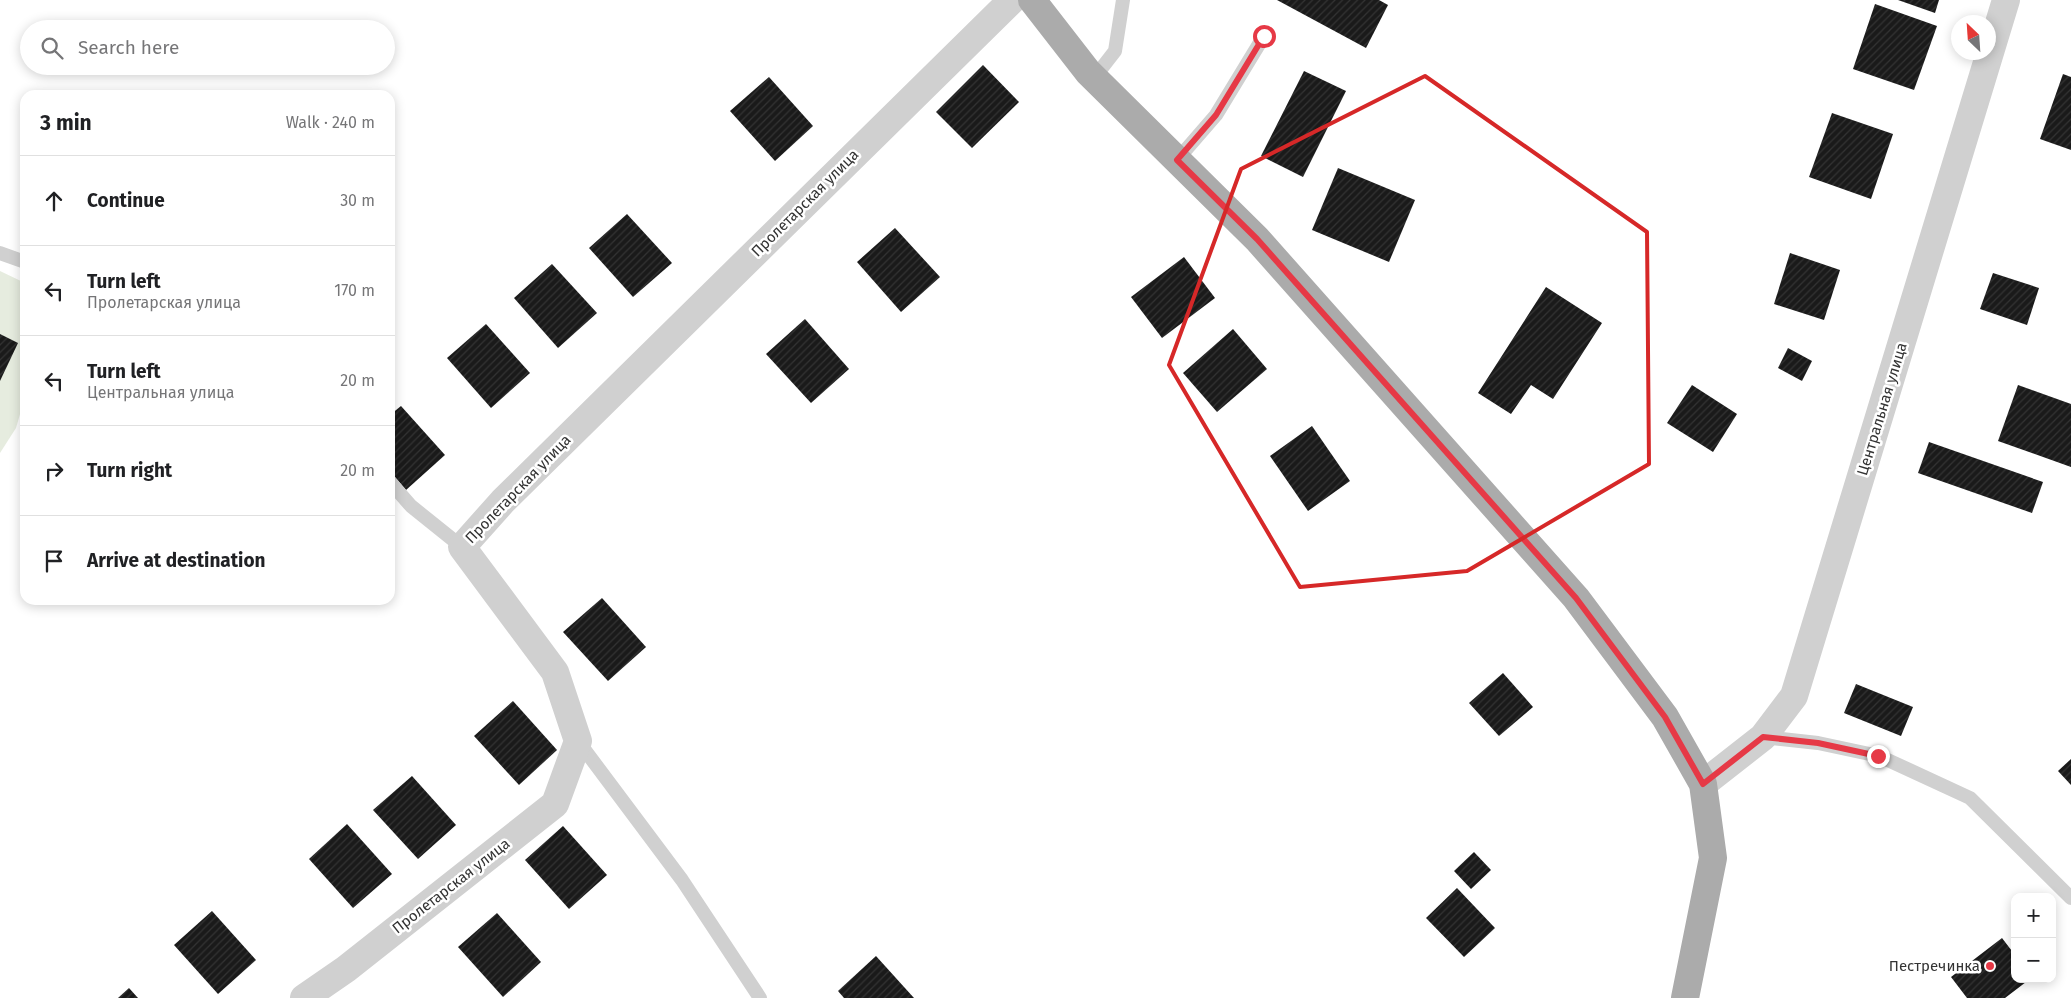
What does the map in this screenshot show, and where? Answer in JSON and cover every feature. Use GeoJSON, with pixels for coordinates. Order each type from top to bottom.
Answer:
{"type":"FeatureCollection","features":[{"type":"Feature","properties":{"kind":"main road"},"geometry":{"type":"LineString","coordinates":[[1032,0],[1094,78],[1257,239],[1576,598],[1665,717],[1703,784],[1713,858],[1685,998]]}},
{"type":"Feature","properties":{"kind":"street","name":"Пролетарская улица"},"geometry":{"type":"LineString","coordinates":[[304,998],[346,969],[555,804],[578,740],[555,672],[462,547],[510,494],[1012,0]]}},
{"type":"Feature","properties":{"kind":"street","name":"Центральная улица"},"geometry":{"type":"LineString","coordinates":[[1703,784],[1763,737],[1794,696],[2006,0]]}},
{"type":"Feature","properties":{"kind":"lane"},"geometry":{"type":"LineString","coordinates":[[1094,78],[1115,50],[1123,0]]}},
{"type":"Feature","properties":{"kind":"lane"},"geometry":{"type":"LineString","coordinates":[[1177,160],[1216,115],[1264,36]]}},
{"type":"Feature","properties":{"kind":"lane"},"geometry":{"type":"LineString","coordinates":[[0,253],[20,260]]}},
{"type":"Feature","properties":{"kind":"lane"},"geometry":{"type":"LineString","coordinates":[[395,488],[411,506],[462,547]]}},
{"type":"Feature","properties":{"kind":"lane"},"geometry":{"type":"LineString","coordinates":[[1763,737],[1818,743],[1878,756],[1970,798],[2071,898]]}},
{"type":"Feature","properties":{"kind":"lane"},"geometry":{"type":"LineString","coordinates":[[578,740],[682,880],[760,998]]}},
{"type":"Feature","properties":{"kind":"highlighted area"},"geometry":{"type":"Polygon","coordinates":[[[1425,76],[1647,232],[1649,464],[1467,571],[1300,587],[1169,365],[1241,169],[1425,76]]]}},
{"type":"Feature","properties":{"kind":"shaded area"},"geometry":{"type":"Polygon","coordinates":[[[0,271],[20,281],[20,414],[16,428],[0,453],[0,271]]]}},
{"type":"Feature","properties":{"kind":"building"},"geometry":{"type":"Polygon","coordinates":[[[1277,0],[1379,0],[1388,5],[1366,48],[1277,0]]]}},
{"type":"Feature","properties":{"kind":"building"},"geometry":{"type":"Polygon","coordinates":[[[1898,0],[1939,0],[1935,13],[1898,0]]]}},
{"type":"Feature","properties":{"kind":"building"},"geometry":{"type":"Polygon","coordinates":[[[1875,4],[1937,26],[1914,90],[1853,69],[1875,4]]]}},
{"type":"Feature","properties":{"kind":"building"},"geometry":{"type":"Polygon","coordinates":[[[983,65],[1019,102],[972,148],[936,112],[983,65]]]}},
{"type":"Feature","properties":{"kind":"building"},"geometry":{"type":"Polygon","coordinates":[[[1304,71],[1346,91],[1303,177],[1261,156],[1304,71]]]}},
{"type":"Feature","properties":{"kind":"building"},"geometry":{"type":"Polygon","coordinates":[[[2063,74],[2071,77],[2071,150],[2040,139],[2063,74]]]}},
{"type":"Feature","properties":{"kind":"building"},"geometry":{"type":"Polygon","coordinates":[[[769,77],[813,126],[775,161],[730,111],[769,77]]]}},
{"type":"Feature","properties":{"kind":"building"},"geometry":{"type":"Polygon","coordinates":[[[1832,113],[1893,134],[1871,199],[1809,177],[1832,113]]]}},
{"type":"Feature","properties":{"kind":"building"},"geometry":{"type":"Polygon","coordinates":[[[1338,168],[1415,200],[1389,262],[1312,230],[1338,168]]]}},
{"type":"Feature","properties":{"kind":"building"},"geometry":{"type":"Polygon","coordinates":[[[627,214],[672,263],[633,297],[589,248],[627,214]]]}},
{"type":"Feature","properties":{"kind":"building"},"geometry":{"type":"Polygon","coordinates":[[[895,228],[940,277],[901,312],[857,262],[895,228]]]}},
{"type":"Feature","properties":{"kind":"building"},"geometry":{"type":"Polygon","coordinates":[[[1790,253],[1840,270],[1824,320],[1774,304],[1790,253]]]}},
{"type":"Feature","properties":{"kind":"building"},"geometry":{"type":"Polygon","coordinates":[[[1184,257],[1215,298],[1162,338],[1131,297],[1184,257]]]}},
{"type":"Feature","properties":{"kind":"building"},"geometry":{"type":"Polygon","coordinates":[[[552,264],[597,313],[558,348],[514,298],[552,264]]]}},
{"type":"Feature","properties":{"kind":"building"},"geometry":{"type":"Polygon","coordinates":[[[1993,273],[2039,288],[2027,325],[1980,309],[1993,273]]]}},
{"type":"Feature","properties":{"kind":"building"},"geometry":{"type":"Polygon","coordinates":[[[1546,287],[1602,323],[1553,399],[1531,385],[1511,414],[1478,393],[1546,287]]]}},
{"type":"Feature","properties":{"kind":"building"},"geometry":{"type":"Polygon","coordinates":[[[805,319],[849,369],[811,403],[766,354],[805,319]]]}},
{"type":"Feature","properties":{"kind":"building"},"geometry":{"type":"Polygon","coordinates":[[[486,324],[530,373],[491,408],[447,358],[486,324]]]}},
{"type":"Feature","properties":{"kind":"building"},"geometry":{"type":"Polygon","coordinates":[[[1233,329],[1267,369],[1217,412],[1183,373],[1233,329]]]}},
{"type":"Feature","properties":{"kind":"building"},"geometry":{"type":"Polygon","coordinates":[[[0,334],[18,343],[0,381],[0,334]]]}},
{"type":"Feature","properties":{"kind":"building"},"geometry":{"type":"Polygon","coordinates":[[[1788,348],[1812,361],[1802,381],[1778,368],[1788,348]]]}},
{"type":"Feature","properties":{"kind":"building"},"geometry":{"type":"Polygon","coordinates":[[[1692,385],[1737,414],[1713,452],[1667,423],[1692,385]]]}},
{"type":"Feature","properties":{"kind":"building"},"geometry":{"type":"Polygon","coordinates":[[[2018,385],[2071,404],[2071,467],[1998,441],[2018,385]]]}},
{"type":"Feature","properties":{"kind":"building"},"geometry":{"type":"Polygon","coordinates":[[[401,406],[445,455],[406,490],[395,477],[395,411],[401,406]]]}},
{"type":"Feature","properties":{"kind":"building"},"geometry":{"type":"Polygon","coordinates":[[[1312,426],[1350,481],[1308,511],[1270,456],[1312,426]]]}},
{"type":"Feature","properties":{"kind":"building"},"geometry":{"type":"Polygon","coordinates":[[[1929,442],[2043,482],[2032,513],[1918,473],[1929,442]]]}},
{"type":"Feature","properties":{"kind":"building"},"geometry":{"type":"Polygon","coordinates":[[[602,598],[646,647],[608,681],[563,632],[602,598]]]}},
{"type":"Feature","properties":{"kind":"building"},"geometry":{"type":"Polygon","coordinates":[[[1503,673],[1533,707],[1499,736],[1469,703],[1503,673]]]}},
{"type":"Feature","properties":{"kind":"building"},"geometry":{"type":"Polygon","coordinates":[[[1856,684],[1913,707],[1901,736],[1844,713],[1856,684]]]}},
{"type":"Feature","properties":{"kind":"building"},"geometry":{"type":"Polygon","coordinates":[[[513,701],[557,750],[519,785],[474,736],[513,701]]]}},
{"type":"Feature","properties":{"kind":"building"},"geometry":{"type":"Polygon","coordinates":[[[2071,759],[2071,785],[2058,771],[2071,759]]]}},
{"type":"Feature","properties":{"kind":"building"},"geometry":{"type":"Polygon","coordinates":[[[412,776],[456,825],[418,859],[373,810],[412,776]]]}},
{"type":"Feature","properties":{"kind":"building"},"geometry":{"type":"Polygon","coordinates":[[[347,824],[392,874],[353,908],[309,859],[347,824]]]}},
{"type":"Feature","properties":{"kind":"building"},"geometry":{"type":"Polygon","coordinates":[[[563,826],[607,875],[569,909],[525,860],[563,826]]]}},
{"type":"Feature","properties":{"kind":"building"},"geometry":{"type":"Polygon","coordinates":[[[1474,852],[1491,870],[1471,889],[1454,871],[1474,852]]]}},
{"type":"Feature","properties":{"kind":"building"},"geometry":{"type":"Polygon","coordinates":[[[1457,888],[1495,928],[1464,957],[1426,918],[1457,888]]]}},
{"type":"Feature","properties":{"kind":"building"},"geometry":{"type":"Polygon","coordinates":[[[212,911],[256,960],[218,994],[174,945],[212,911]]]}},
{"type":"Feature","properties":{"kind":"building"},"geometry":{"type":"Polygon","coordinates":[[[497,913],[541,962],[503,997],[458,947],[497,913]]]}},
{"type":"Feature","properties":{"kind":"building","name":"Пестречинка"},"geometry":{"type":"Polygon","coordinates":[[[2002,938],[2011,950],[2011,983],[2025,983],[2005,998],[1967,998],[1951,977],[2002,938]]]}},
{"type":"Feature","properties":{"kind":"building"},"geometry":{"type":"Polygon","coordinates":[[[876,956],[914,998],[844,998],[838,991],[876,956]]]}},
{"type":"Feature","properties":{"kind":"building"},"geometry":{"type":"Polygon","coordinates":[[[129,988],[138,998],[118,998],[129,988]]]}},
{"type":"Feature","properties":{"kind":"place","name":"Пестречинка"},"geometry":{"type":"Point","coordinates":[1990,966]}},
{"type":"Feature","properties":{"kind":"route"},"geometry":{"type":"LineString","coordinates":[[1264,36],[1216,115],[1177,160],[1257,239],[1576,598],[1665,717],[1703,784],[1763,737],[1818,743],[1878,756]]}}]}
